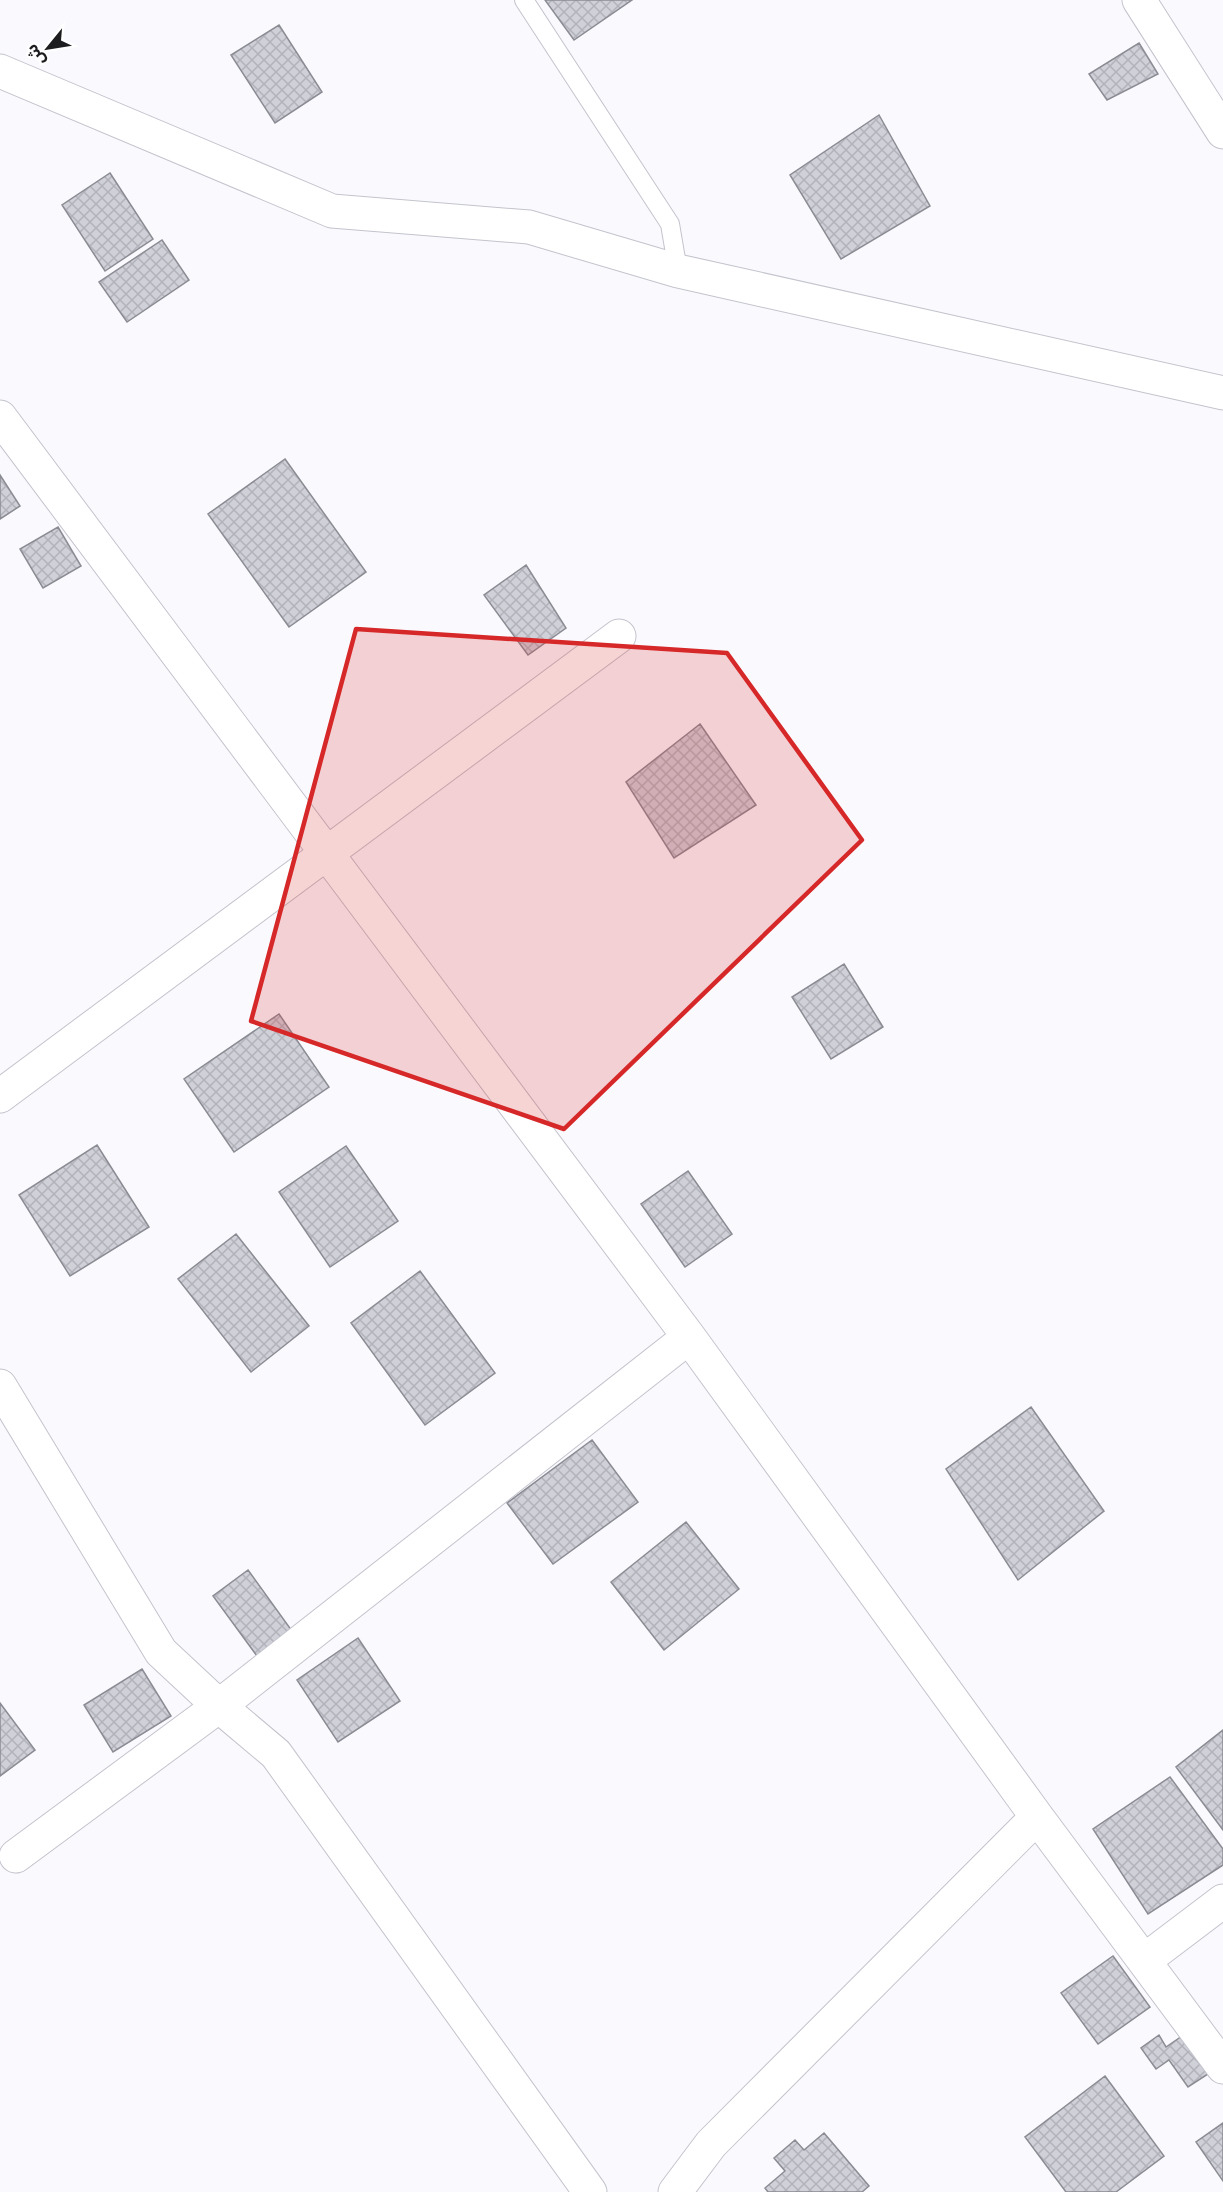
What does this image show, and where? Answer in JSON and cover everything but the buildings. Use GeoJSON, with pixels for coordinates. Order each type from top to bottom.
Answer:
{"type":"FeatureCollection","features":[{"type":"Feature","properties":{"kind":"street"},"geometry":{"type":"LineString","coordinates":[[1139,0],[1223,132]]}},
{"type":"Feature","properties":{"kind":"street"},"geometry":{"type":"LineString","coordinates":[[0,71],[332,211],[529,227],[678,271],[1223,393]]}},
{"type":"Feature","properties":{"kind":"street"},"geometry":{"type":"LineString","coordinates":[[0,417],[689,1337],[1037,1816],[1223,2067]]}},
{"type":"Feature","properties":{"kind":"street"},"geometry":{"type":"LineString","coordinates":[[0,1096],[619,636]]}},
{"type":"Feature","properties":{"kind":"street"},"geometry":{"type":"LineString","coordinates":[[16,1856],[219,1707],[689,1337]]}},
{"type":"Feature","properties":{"kind":"street"},"geometry":{"type":"LineString","coordinates":[[0,1386],[161,1652],[219,1707],[276,1754],[590,2192]]}},
{"type":"Feature","properties":{"kind":"street"},"geometry":{"type":"LineString","coordinates":[[675,2192],[711,2144],[1037,1816]]}},
{"type":"Feature","properties":{"kind":"street"},"geometry":{"type":"LineString","coordinates":[[1144,1960],[1223,1901]]}},
{"type":"Feature","properties":{"kind":"lane"},"geometry":{"type":"LineString","coordinates":[[524,0],[670,224],[678,271]]}},
{"type":"Feature","properties":{"kind":"highlighted area"},"geometry":{"type":"Polygon","coordinates":[[[356,629],[727,653],[862,840],[564,1129],[251,1021],[356,629]]]}}]}
